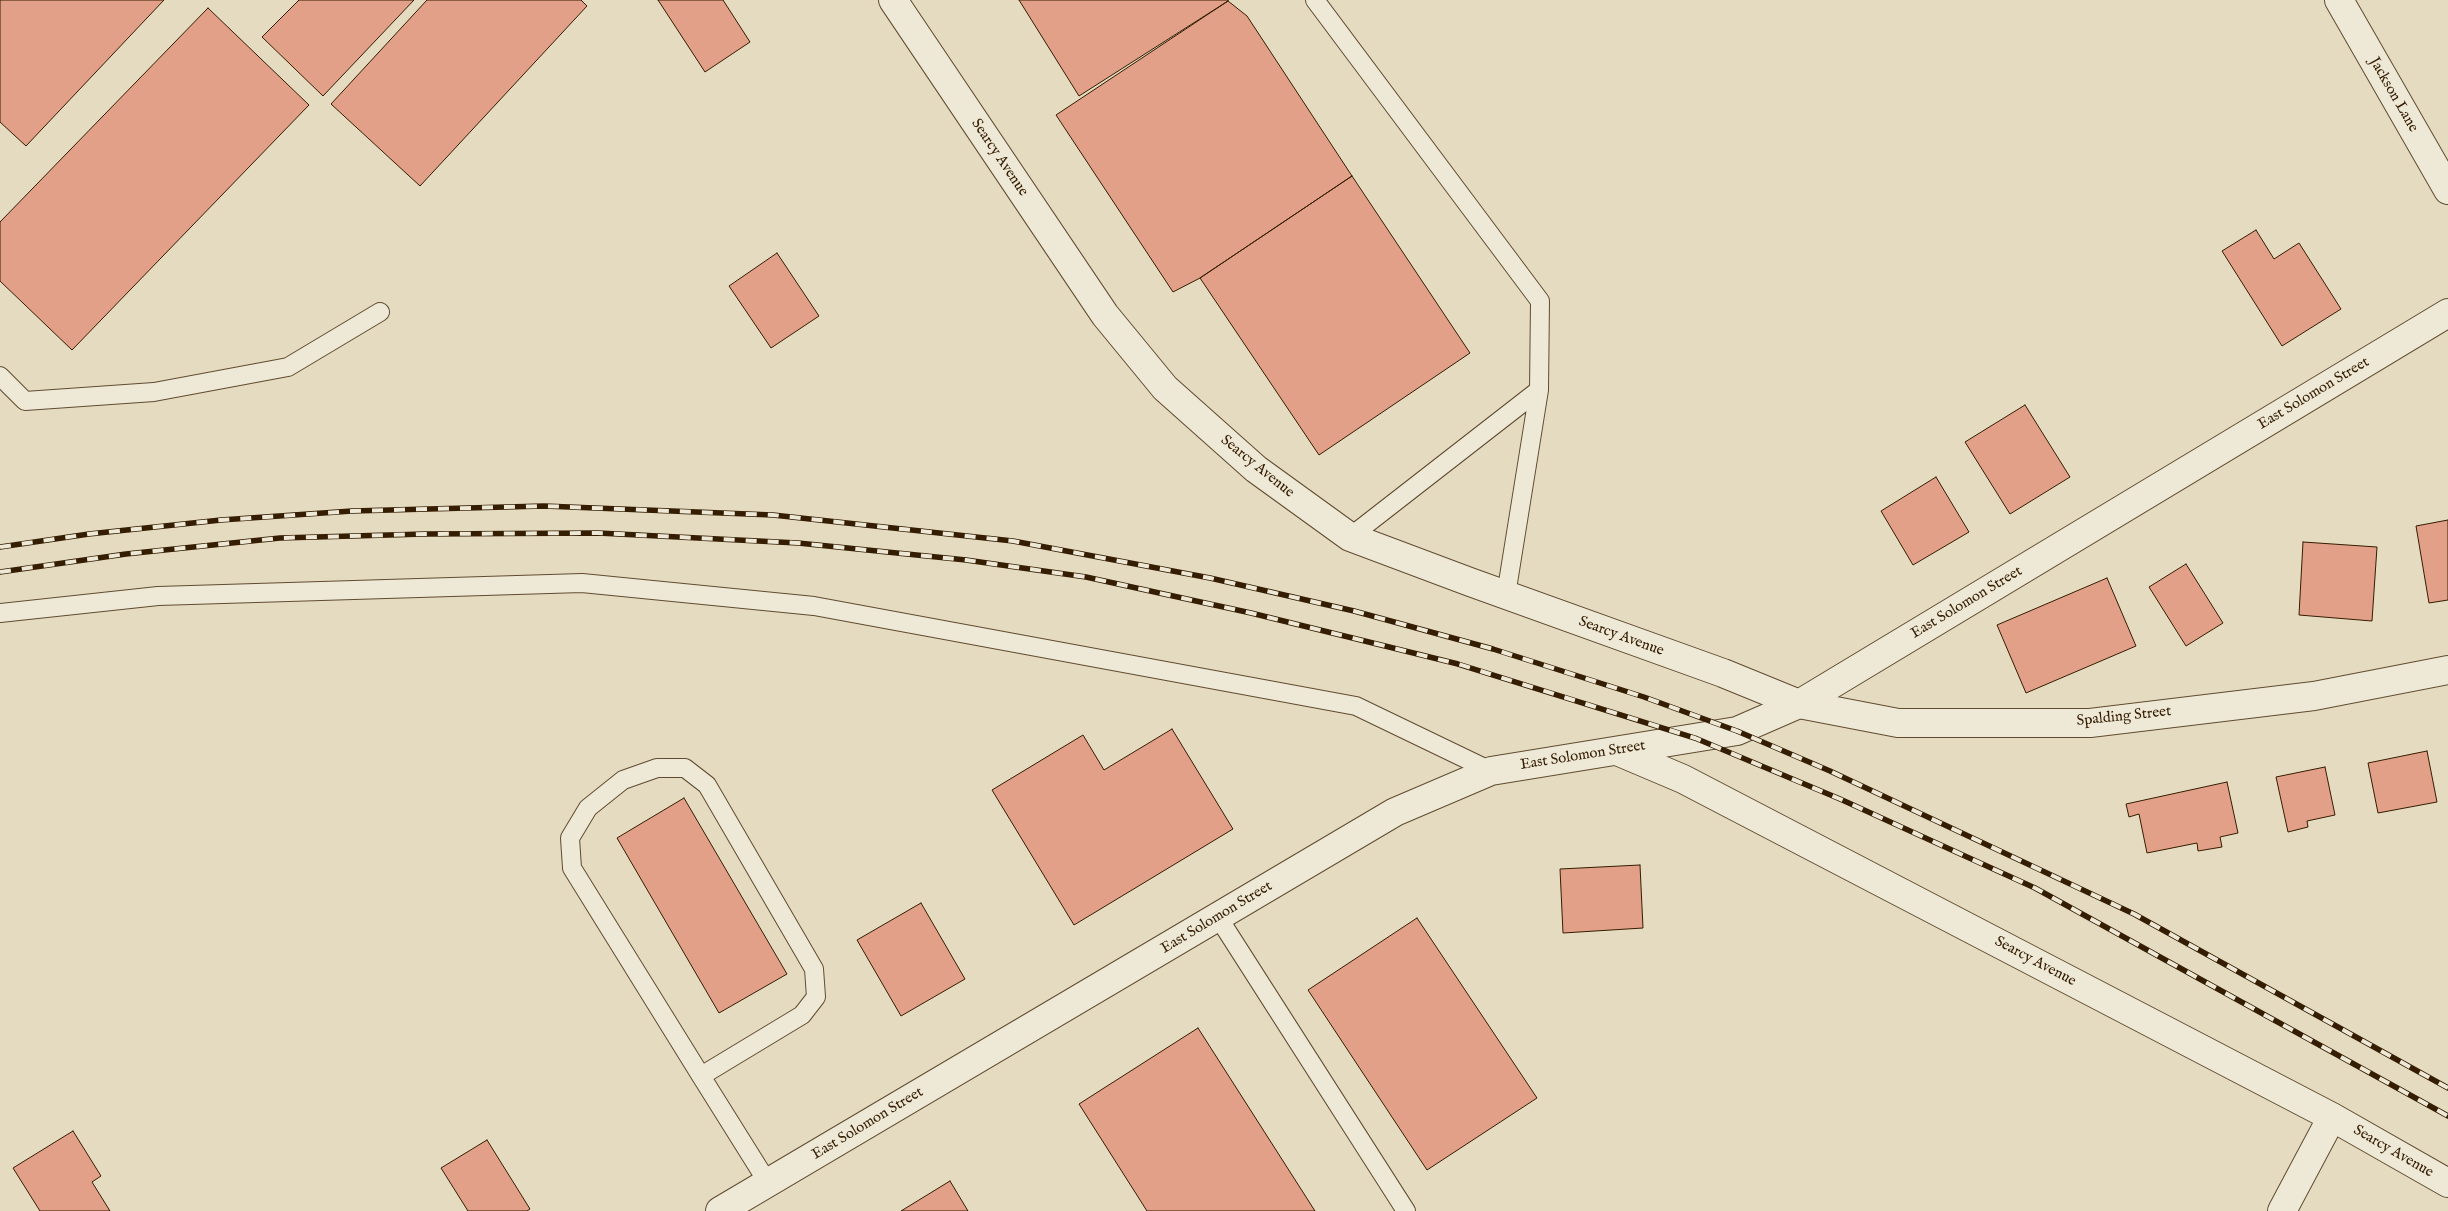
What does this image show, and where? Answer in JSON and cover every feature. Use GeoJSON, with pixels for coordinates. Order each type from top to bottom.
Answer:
{"type":"FeatureCollection","features":[{"type":"Feature","properties":{"kind":"street","name":"Searcy Avenue"},"geometry":{"type":"LineString","coordinates":[[893,0],[1105,315],[1165,388],[1256,469],[1350,537],[1723,673],[1799,704]]}},
{"type":"Feature","properties":{"kind":"street","name":"Jackson Lane"},"geometry":{"type":"LineString","coordinates":[[2338,0],[2448,190]]}},
{"type":"Feature","properties":{"kind":"street","name":"East Solomon Street"},"geometry":{"type":"LineString","coordinates":[[720,1211],[1395,812],[1491,772],[1737,731],[1799,704],[2448,313]]}},
{"type":"Feature","properties":{"kind":"street","name":"Spalding Street"},"geometry":{"type":"LineString","coordinates":[[1799,704],[1898,722],[2090,723],[2314,696],[2448,670]]}},
{"type":"Feature","properties":{"kind":"street","name":"Searcy Avenue"},"geometry":{"type":"LineString","coordinates":[[1618,751],[1683,779],[2332,1117],[2448,1183]]}},
{"type":"Feature","properties":{"kind":"street"},"geometry":{"type":"LineString","coordinates":[[2282,1211],[2332,1117]]}},
{"type":"Feature","properties":{"kind":"lane"},"geometry":{"type":"LineString","coordinates":[[1315,0],[1540,301],[1538,390],[1506,595]]}},
{"type":"Feature","properties":{"kind":"lane"},"geometry":{"type":"LineString","coordinates":[[0,376],[25,401],[154,392],[288,367],[380,312]]}},
{"type":"Feature","properties":{"kind":"lane"},"geometry":{"type":"LineString","coordinates":[[1350,537],[1538,390]]}},
{"type":"Feature","properties":{"kind":"lane"},"geometry":{"type":"LineString","coordinates":[[0,613],[158,596],[582,583],[814,606],[1356,706],[1491,772]]}},
{"type":"Feature","properties":{"kind":"lane"},"geometry":{"type":"LineString","coordinates":[[701,1076],[802,1016],[816,997],[814,969],[707,785],[685,768],[657,768],[623,780],[588,808],[570,838],[572,868],[701,1076],[768,1183]]}},
{"type":"Feature","properties":{"kind":"lane"},"geometry":{"type":"LineString","coordinates":[[1218,917],[1406,1211]]}},
{"type":"Feature","properties":{"kind":"building"},"geometry":{"type":"Polygon","coordinates":[[[0,0],[164,0],[26,146],[0,122],[0,0]]]}},
{"type":"Feature","properties":{"kind":"building"},"geometry":{"type":"Polygon","coordinates":[[[299,0],[414,0],[323,96],[262,37],[299,0]]]}},
{"type":"Feature","properties":{"kind":"building"},"geometry":{"type":"Polygon","coordinates":[[[427,0],[581,0],[587,6],[420,186],[331,104],[427,0]]]}},
{"type":"Feature","properties":{"kind":"building"},"geometry":{"type":"Polygon","coordinates":[[[658,0],[723,0],[750,42],[705,72],[658,0]]]}},
{"type":"Feature","properties":{"kind":"building"},"geometry":{"type":"Polygon","coordinates":[[[1019,0],[1228,0],[1228,1],[1079,96],[1019,0]]]}},
{"type":"Feature","properties":{"kind":"building"},"geometry":{"type":"Polygon","coordinates":[[[1228,1],[1247,16],[1352,176],[1200,278],[1173,292],[1056,115],[1228,1]]]}},
{"type":"Feature","properties":{"kind":"building"},"geometry":{"type":"Polygon","coordinates":[[[208,8],[309,105],[72,350],[0,281],[0,222],[208,8]]]}},
{"type":"Feature","properties":{"kind":"building"},"geometry":{"type":"Polygon","coordinates":[[[1352,176],[1470,353],[1319,455],[1200,278],[1352,176]]]}},
{"type":"Feature","properties":{"kind":"building"},"geometry":{"type":"Polygon","coordinates":[[[2256,230],[2274,259],[2299,243],[2341,309],[2282,346],[2222,251],[2256,230]]]}},
{"type":"Feature","properties":{"kind":"building"},"geometry":{"type":"Polygon","coordinates":[[[777,253],[819,316],[771,348],[729,286],[777,253]]]}},
{"type":"Feature","properties":{"kind":"building"},"geometry":{"type":"Polygon","coordinates":[[[2025,405],[2070,477],[2010,514],[1965,442],[2025,405]]]}},
{"type":"Feature","properties":{"kind":"building"},"geometry":{"type":"Polygon","coordinates":[[[1936,477],[1969,532],[1913,565],[1881,511],[1936,477]]]}},
{"type":"Feature","properties":{"kind":"building"},"geometry":{"type":"Polygon","coordinates":[[[2448,520],[2448,600],[2429,603],[2416,526],[2448,520]]]}},
{"type":"Feature","properties":{"kind":"building"},"geometry":{"type":"Polygon","coordinates":[[[2303,542],[2377,547],[2372,621],[2299,615],[2303,542]]]}},
{"type":"Feature","properties":{"kind":"building"},"geometry":{"type":"Polygon","coordinates":[[[2186,564],[2223,623],[2186,646],[2149,587],[2186,564]]]}},
{"type":"Feature","properties":{"kind":"building"},"geometry":{"type":"Polygon","coordinates":[[[2107,578],[2136,646],[2026,693],[1997,625],[2107,578]]]}},
{"type":"Feature","properties":{"kind":"building"},"geometry":{"type":"Polygon","coordinates":[[[1172,729],[1233,829],[1074,925],[992,790],[1083,735],[1104,770],[1172,729]]]}},
{"type":"Feature","properties":{"kind":"building"},"geometry":{"type":"Polygon","coordinates":[[[2427,751],[2437,802],[2378,813],[2368,763],[2427,751]]]}},
{"type":"Feature","properties":{"kind":"building"},"geometry":{"type":"Polygon","coordinates":[[[2325,767],[2335,815],[2307,821],[2308,827],[2288,832],[2276,777],[2325,767]]]}},
{"type":"Feature","properties":{"kind":"building"},"geometry":{"type":"Polygon","coordinates":[[[2227,782],[2238,833],[2220,837],[2222,847],[2198,851],[2197,843],[2147,853],[2139,814],[2129,817],[2126,804],[2227,782]]]}},
{"type":"Feature","properties":{"kind":"building"},"geometry":{"type":"Polygon","coordinates":[[[684,798],[787,974],[719,1013],[617,838],[684,798]]]}},
{"type":"Feature","properties":{"kind":"building"},"geometry":{"type":"Polygon","coordinates":[[[1640,865],[1643,928],[1563,933],[1560,869],[1640,865]]]}},
{"type":"Feature","properties":{"kind":"building"},"geometry":{"type":"Polygon","coordinates":[[[921,903],[965,979],[901,1016],[857,940],[921,903]]]}},
{"type":"Feature","properties":{"kind":"building"},"geometry":{"type":"Polygon","coordinates":[[[1417,918],[1537,1098],[1427,1170],[1308,990],[1417,918]]]}},
{"type":"Feature","properties":{"kind":"building"},"geometry":{"type":"Polygon","coordinates":[[[1198,1028],[1315,1211],[1147,1211],[1079,1104],[1198,1028]]]}},
{"type":"Feature","properties":{"kind":"building"},"geometry":{"type":"Polygon","coordinates":[[[73,1131],[101,1176],[92,1182],[110,1211],[40,1211],[13,1168],[73,1131]]]}},
{"type":"Feature","properties":{"kind":"building"},"geometry":{"type":"Polygon","coordinates":[[[487,1140],[530,1209],[527,1211],[468,1211],[441,1168],[487,1140]]]}},
{"type":"Feature","properties":{"kind":"building"},"geometry":{"type":"Polygon","coordinates":[[[950,1181],[968,1211],[901,1211],[950,1181]]]}},
{"type":"Feature","properties":{"kind":"railway"},"geometry":{"type":"LineString","coordinates":[[0,547],[89,534],[221,520],[352,511],[544,506],[773,515],[1013,541],[1210,578],[1354,611],[1493,649],[1644,697],[1737,731],[1830,771],[2134,914],[2448,1088]]}},
{"type":"Feature","properties":{"kind":"railway"},"geometry":{"type":"LineString","coordinates":[[0,572],[126,554],[280,538],[425,534],[598,533],[798,543],[966,560],[1086,577],[1251,613],[1458,664],[1695,738],[1840,799],[2035,888],[2448,1116]]}}]}
